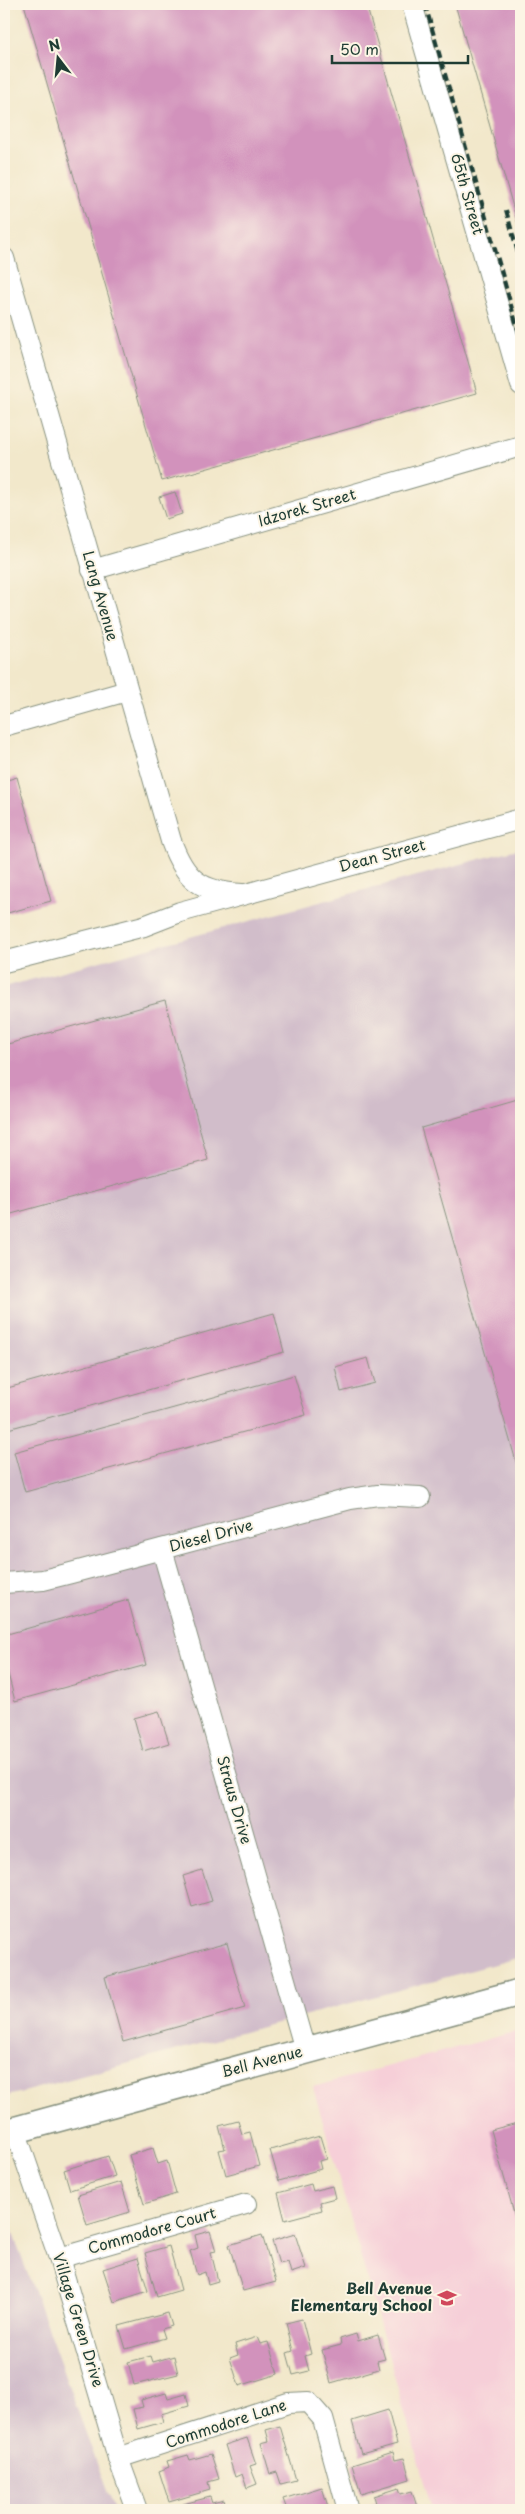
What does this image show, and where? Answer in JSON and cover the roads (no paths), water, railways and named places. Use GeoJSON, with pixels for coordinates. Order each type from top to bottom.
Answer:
{"type":"FeatureCollection","features":[{"type":"Feature","properties":{"kind":"main road","name":"Bell Avenue"},"geometry":{"type":"LineString","coordinates":[[9,2131],[521,1992]]}},
{"type":"Feature","properties":{"kind":"street","name":"65th Street"},"geometry":{"type":"LineString","coordinates":[[412,4],[521,385]]}},
{"type":"Feature","properties":{"kind":"street","name":"Lang Avenue"},"geometry":{"type":"LineString","coordinates":[[4,258],[92,570],[179,863],[192,878],[209,889],[225,893],[242,894]]}},
{"type":"Feature","properties":{"kind":"street","name":"Idzorek Street"},"geometry":{"type":"LineString","coordinates":[[92,570],[521,446]]}},
{"type":"Feature","properties":{"kind":"street"},"geometry":{"type":"LineString","coordinates":[[4,726],[127,691]]}},
{"type":"Feature","properties":{"kind":"street","name":"Dean Street"},"geometry":{"type":"LineString","coordinates":[[4,962],[144,926],[180,912],[242,894],[521,819]]}},
{"type":"Feature","properties":{"kind":"street","name":"Diesel Drive"},"geometry":{"type":"LineString","coordinates":[[4,1583],[43,1580],[350,1499],[378,1495],[420,1497]]}},
{"type":"Feature","properties":{"kind":"street","name":"Straus Drive"},"geometry":{"type":"LineString","coordinates":[[162,1549],[305,2050]]}},
{"type":"Feature","properties":{"kind":"street","name":"Village Green Drive"},"geometry":{"type":"LineString","coordinates":[[9,2131],[59,2258],[118,2458],[137,2510]]}},
{"type":"Feature","properties":{"kind":"street","name":"Commodore Court"},"geometry":{"type":"LineString","coordinates":[[59,2258],[246,2204]]}},
{"type":"Feature","properties":{"kind":"street","name":"Commodore Lane"},"geometry":{"type":"LineString","coordinates":[[118,2458],[288,2402],[308,2402],[323,2419],[348,2510]]}},
{"type":"Feature","properties":{"kind":"railway"},"geometry":{"type":"LineString","coordinates":[[425,4],[521,340]]}},
{"type":"Feature","properties":{"kind":"railway"},"geometry":{"type":"LineString","coordinates":[[506,210],[521,264]]}},
{"type":"Feature","properties":{"kind":"place","name":"Bell Avenue Elementary School"},"geometry":{"type":"Point","coordinates":[447,2298]}}]}
